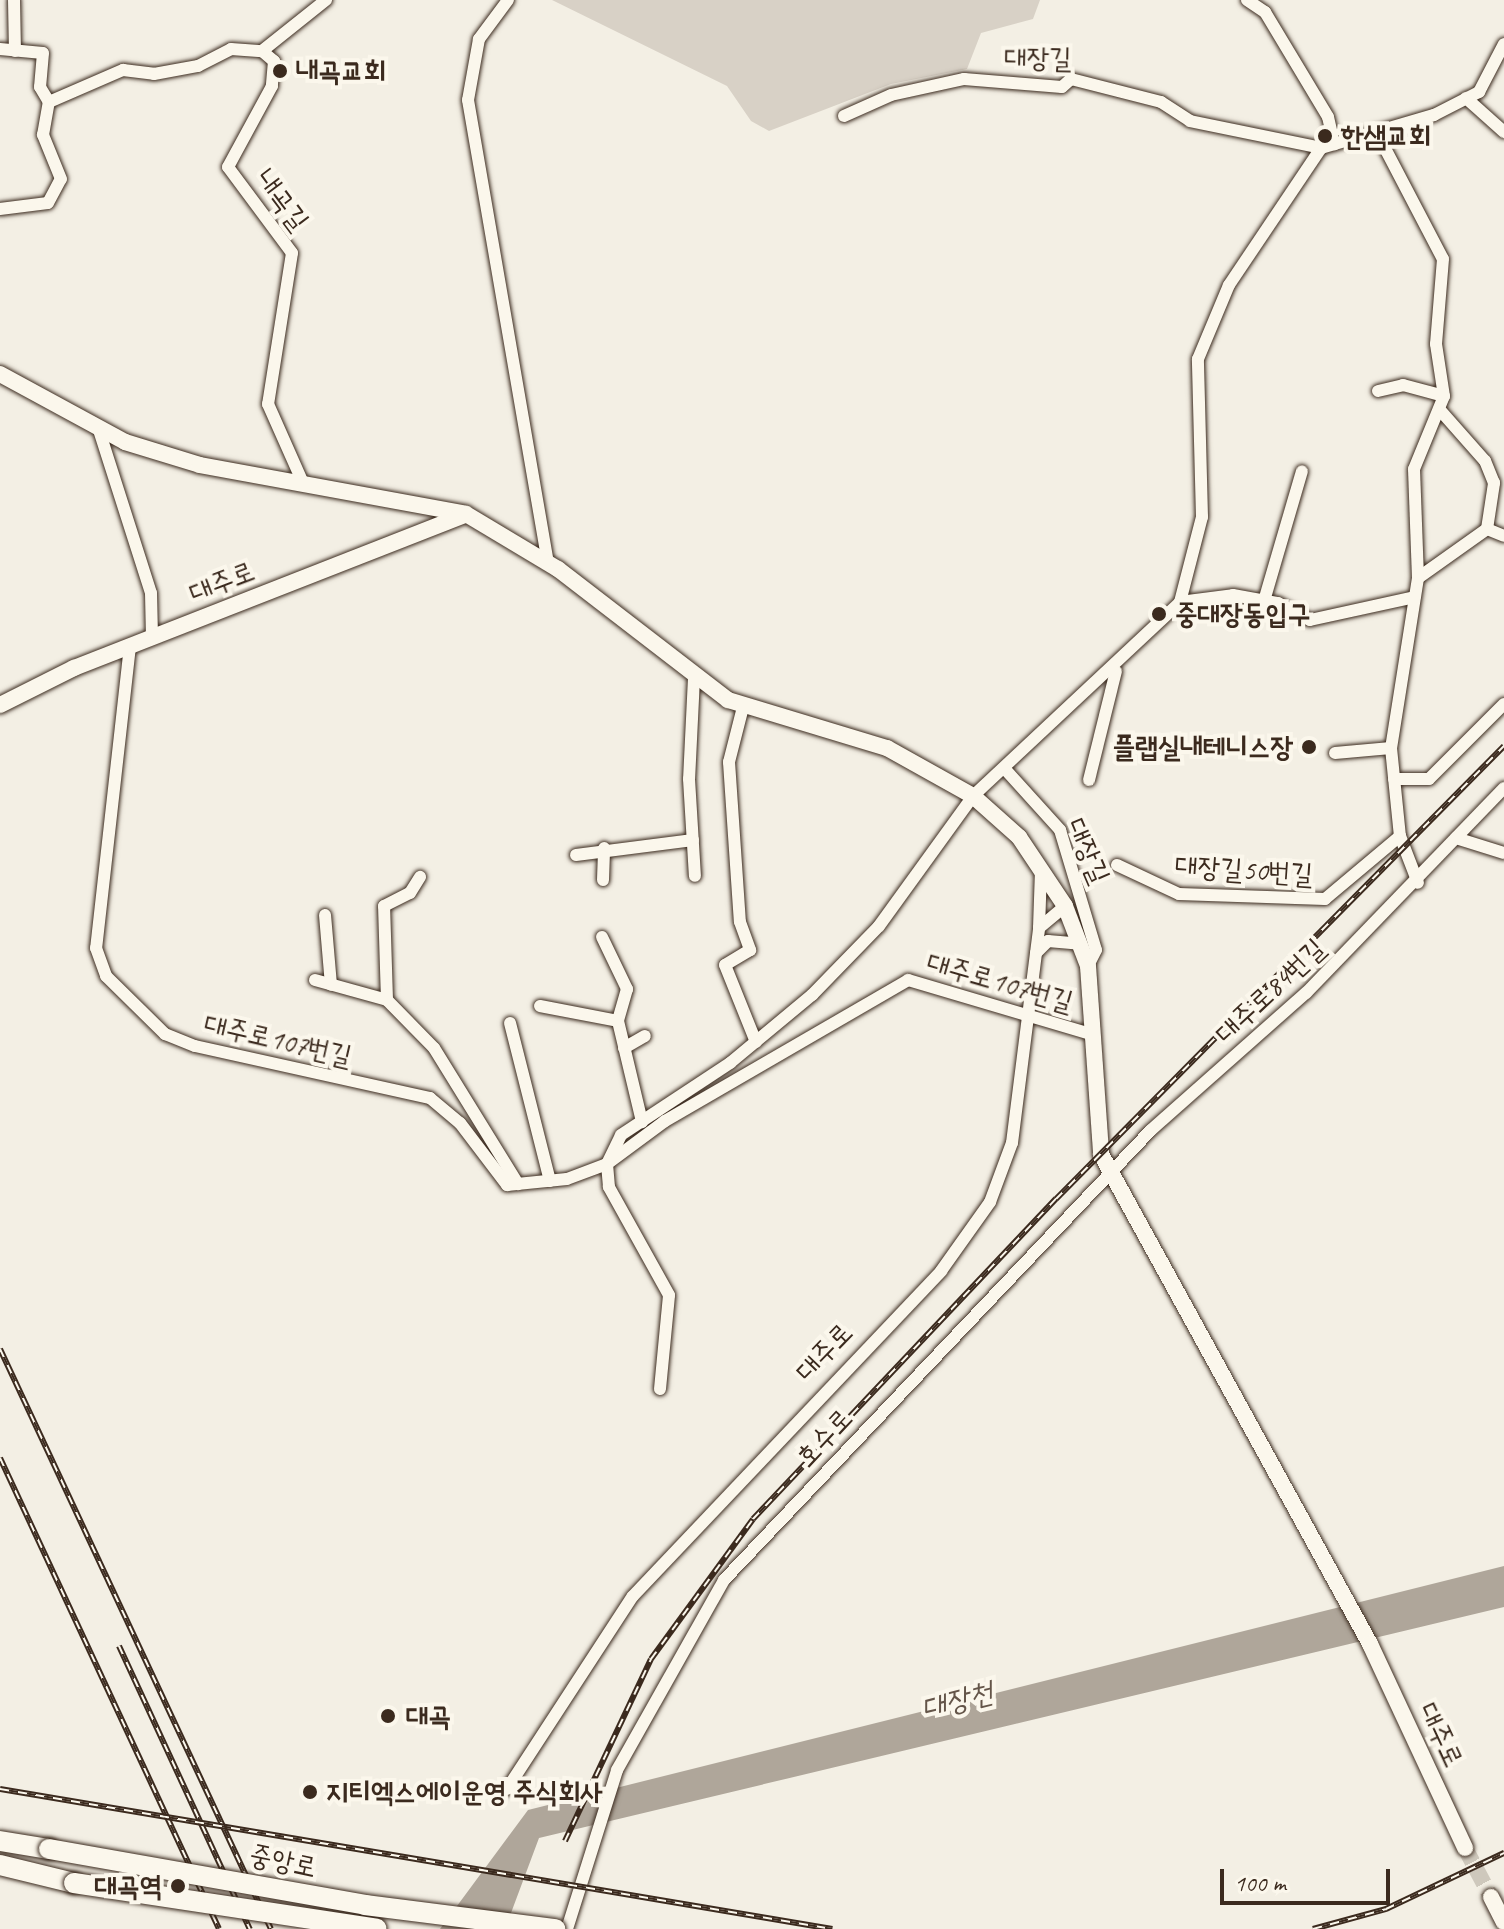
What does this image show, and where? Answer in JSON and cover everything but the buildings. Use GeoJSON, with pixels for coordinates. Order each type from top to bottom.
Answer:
{"type":"FeatureCollection","features":[{"type":"Feature","properties":{"kind":"main road","name":"중앙로"},"geometry":{"type":"LineString","coordinates":[[0,1841],[365,1905],[555,1929]]}},
{"type":"Feature","properties":{"kind":"main road","name":"중앙로"},"geometry":{"type":"LineString","coordinates":[[0,1865],[74,1883],[377,1929]]}},
{"type":"Feature","properties":{"kind":"street"},"geometry":{"type":"LineString","coordinates":[[14,0],[15,51]]}},
{"type":"Feature","properties":{"kind":"street"},"geometry":{"type":"LineString","coordinates":[[49,102],[123,70],[154,74],[198,66],[231,49],[262,51],[326,0]]}},
{"type":"Feature","properties":{"kind":"street"},"geometry":{"type":"LineString","coordinates":[[508,0],[479,39],[468,100],[548,562]]}},
{"type":"Feature","properties":{"kind":"street"},"geometry":{"type":"LineString","coordinates":[[1247,0],[1265,12],[1328,117],[1327,146]]}},
{"type":"Feature","properties":{"kind":"street","name":"대장길"},"geometry":{"type":"LineString","coordinates":[[844,116],[891,95],[964,79],[1062,87],[1071,79],[1161,102],[1190,121],[1327,146],[1479,92],[1504,44]]}},
{"type":"Feature","properties":{"kind":"street"},"geometry":{"type":"LineString","coordinates":[[0,49],[43,53],[40,87],[49,102],[43,135],[61,179],[48,203],[0,209]]}},
{"type":"Feature","properties":{"kind":"street","name":"내곡길"},"geometry":{"type":"LineString","coordinates":[[262,51],[274,61],[272,86],[228,167],[292,253],[268,404],[303,483]]}},
{"type":"Feature","properties":{"kind":"street"},"geometry":{"type":"LineString","coordinates":[[1466,98],[1504,132]]}},
{"type":"Feature","properties":{"kind":"street"},"geometry":{"type":"LineString","coordinates":[[1376,131],[1443,259],[1436,344],[1444,396],[1414,469],[1418,578],[1391,748],[1400,836],[1418,883]]}},
{"type":"Feature","properties":{"kind":"street","name":"대장길"},"geometry":{"type":"LineString","coordinates":[[973,796],[1117,668],[1180,602],[1202,517],[1198,359],[1229,285],[1327,146]]}},
{"type":"Feature","properties":{"kind":"street"},"geometry":{"type":"LineString","coordinates":[[0,374],[98,427],[200,465],[466,514],[548,562],[694,678],[743,707],[887,748],[973,796],[1041,866],[1065,906],[1080,944],[1088,966],[1101,1154],[1114,1176]]}},
{"type":"Feature","properties":{"kind":"street"},"geometry":{"type":"LineString","coordinates":[[1378,391],[1403,385],[1444,396]]}},
{"type":"Feature","properties":{"kind":"street"},"geometry":{"type":"LineString","coordinates":[[1418,578],[1487,529],[1494,483],[1485,461],[1439,409]]}},
{"type":"Feature","properties":{"kind":"street"},"geometry":{"type":"LineString","coordinates":[[98,427],[151,593],[152,637]]}},
{"type":"Feature","properties":{"kind":"street"},"geometry":{"type":"LineString","coordinates":[[1264,601],[1302,471]]}},
{"type":"Feature","properties":{"kind":"street","name":"대주로"},"geometry":{"type":"LineString","coordinates":[[0,705],[130,646],[466,514]]}},
{"type":"Feature","properties":{"kind":"street"},"geometry":{"type":"LineString","coordinates":[[1487,529],[1504,536]]}},
{"type":"Feature","properties":{"kind":"street"},"geometry":{"type":"LineString","coordinates":[[1180,602],[1206,593],[1264,601],[1310,620],[1415,597]]}},
{"type":"Feature","properties":{"kind":"street","name":"대주로107번길"},"geometry":{"type":"LineString","coordinates":[[130,646],[97,934],[106,976],[165,1034],[195,1046],[430,1098],[460,1123],[507,1185],[550,1181],[607,1164],[665,1121],[908,980],[1094,1035]]}},
{"type":"Feature","properties":{"kind":"street","name":"대장길"},"geometry":{"type":"LineString","coordinates":[[1089,780],[1117,668]]}},
{"type":"Feature","properties":{"kind":"street"},"geometry":{"type":"LineString","coordinates":[[694,678],[695,876]]}},
{"type":"Feature","properties":{"kind":"street"},"geometry":{"type":"LineString","coordinates":[[1394,779],[1429,779],[1504,704]]}},
{"type":"Feature","properties":{"kind":"street"},"geometry":{"type":"LineString","coordinates":[[743,707],[729,762],[740,922],[750,950],[725,965],[756,1042]]}},
{"type":"Feature","properties":{"kind":"street"},"geometry":{"type":"LineString","coordinates":[[1335,753],[1391,748]]}},
{"type":"Feature","properties":{"kind":"street","name":"대장길"},"geometry":{"type":"LineString","coordinates":[[1004,768],[1060,830],[1096,950],[1088,966]]}},
{"type":"Feature","properties":{"kind":"street","name":"대주로84번길"},"geometry":{"type":"LineString","coordinates":[[1114,1176],[1151,1130],[1418,883],[1504,788]]}},
{"type":"Feature","properties":{"kind":"street"},"geometry":{"type":"LineString","coordinates":[[660,1389],[669,1295],[609,1187],[607,1164],[621,1135],[756,1042],[879,926],[973,796]]}},
{"type":"Feature","properties":{"kind":"street","name":"대장길50번길"},"geometry":{"type":"LineString","coordinates":[[1117,865],[1179,894],[1325,899],[1400,836]]}},
{"type":"Feature","properties":{"kind":"street"},"geometry":{"type":"LineString","coordinates":[[1456,838],[1504,853]]}},
{"type":"Feature","properties":{"kind":"street"},"geometry":{"type":"LineString","coordinates":[[576,855],[604,848],[693,840]]}},
{"type":"Feature","properties":{"kind":"street"},"geometry":{"type":"LineString","coordinates":[[603,880],[604,848]]}},
{"type":"Feature","properties":{"kind":"street","name":"대주로"},"geometry":{"type":"LineString","coordinates":[[507,1789],[633,1596],[941,1271],[990,1202],[1012,1143],[1039,928],[1041,866]]}},
{"type":"Feature","properties":{"kind":"street"},"geometry":{"type":"LineString","coordinates":[[387,1000],[384,906],[410,893],[420,877]]}},
{"type":"Feature","properties":{"kind":"street"},"geometry":{"type":"LineString","coordinates":[[1039,928],[1065,906]]}},
{"type":"Feature","properties":{"kind":"street"},"geometry":{"type":"LineString","coordinates":[[325,915],[331,985]]}},
{"type":"Feature","properties":{"kind":"street"},"geometry":{"type":"LineString","coordinates":[[602,937],[627,989],[618,1021],[642,1122]]}},
{"type":"Feature","properties":{"kind":"street"},"geometry":{"type":"LineString","coordinates":[[1036,953],[1048,941],[1080,944]]}},
{"type":"Feature","properties":{"kind":"street"},"geometry":{"type":"LineString","coordinates":[[315,980],[387,1000],[434,1048],[518,1184]]}},
{"type":"Feature","properties":{"kind":"street"},"geometry":{"type":"LineString","coordinates":[[540,1006],[618,1021]]}},
{"type":"Feature","properties":{"kind":"street"},"geometry":{"type":"LineString","coordinates":[[510,1023],[550,1181]]}},
{"type":"Feature","properties":{"kind":"street"},"geometry":{"type":"LineString","coordinates":[[624,1048],[645,1036]]}},
{"type":"Feature","properties":{"kind":"street","name":"대주로"},"geometry":{"type":"LineString","coordinates":[[1114,1176],[1370,1644],[1465,1848]]}},
{"type":"Feature","properties":{"kind":"street","name":"호수로"},"geometry":{"type":"LineString","coordinates":[[567,1929],[592,1832],[617,1770],[724,1580],[1114,1176]]}},
{"type":"Feature","properties":{"kind":"street"},"geometry":{"type":"LineString","coordinates":[[1491,1897],[1504,1922]]}},
{"type":"Feature","properties":{"kind":"shaded area"},"geometry":{"type":"Polygon","coordinates":[[[552,0],[1040,0],[1033,19],[981,33],[967,69],[891,84],[769,131],[751,121],[727,86],[552,0]]]}},
{"type":"Feature","properties":{"kind":"shaded area"},"geometry":{"type":"Polygon","coordinates":[[[1504,1566],[1504,1607],[539,1838],[505,1929],[440,1929],[528,1810],[1504,1566]]]}},
{"type":"Feature","properties":{"kind":"tunnel"},"geometry":{"type":"LineString","coordinates":[[1465,1848],[1491,1897]]}},
{"type":"Feature","properties":{"kind":"railway"},"geometry":{"type":"LineString","coordinates":[[565,1841],[651,1659],[753,1519],[1056,1199],[1504,746]]}},
{"type":"Feature","properties":{"kind":"railway"},"geometry":{"type":"LineString","coordinates":[[0,1349],[271,1929]]}},
{"type":"Feature","properties":{"kind":"railway"},"geometry":{"type":"LineString","coordinates":[[0,1458],[219,1929]]}},
{"type":"Feature","properties":{"kind":"railway"},"geometry":{"type":"LineString","coordinates":[[119,1646],[250,1929]]}},
{"type":"Feature","properties":{"kind":"railway"},"geometry":{"type":"LineString","coordinates":[[0,1789],[832,1929]]}},
{"type":"Feature","properties":{"kind":"railway"},"geometry":{"type":"LineString","coordinates":[[1313,1929],[1386,1909],[1504,1853]]}},
{"type":"Feature","properties":{"kind":"place","name":"내곡교회"},"geometry":{"type":"Point","coordinates":[280,71]}},
{"type":"Feature","properties":{"kind":"place","name":"한샘교회"},"geometry":{"type":"Point","coordinates":[1325,136]}},
{"type":"Feature","properties":{"kind":"place","name":"중대장동입구"},"geometry":{"type":"Point","coordinates":[1159,614]}},
{"type":"Feature","properties":{"kind":"place","name":"플랩실내테니스장"},"geometry":{"type":"Point","coordinates":[1309,747]}},
{"type":"Feature","properties":{"kind":"place","name":"대곡"},"geometry":{"type":"Point","coordinates":[388,1716]}},
{"type":"Feature","properties":{"kind":"place","name":"지티엑스에이운영 주식회사"},"geometry":{"type":"Point","coordinates":[310,1792]}},
{"type":"Feature","properties":{"kind":"place","name":"대곡역"},"geometry":{"type":"Point","coordinates":[178,1886]}},
{"type":"Feature","properties":{"kind":"water label","name":"대장천"},"geometry":{"type":"Point","coordinates":[957,1700]}}]}
